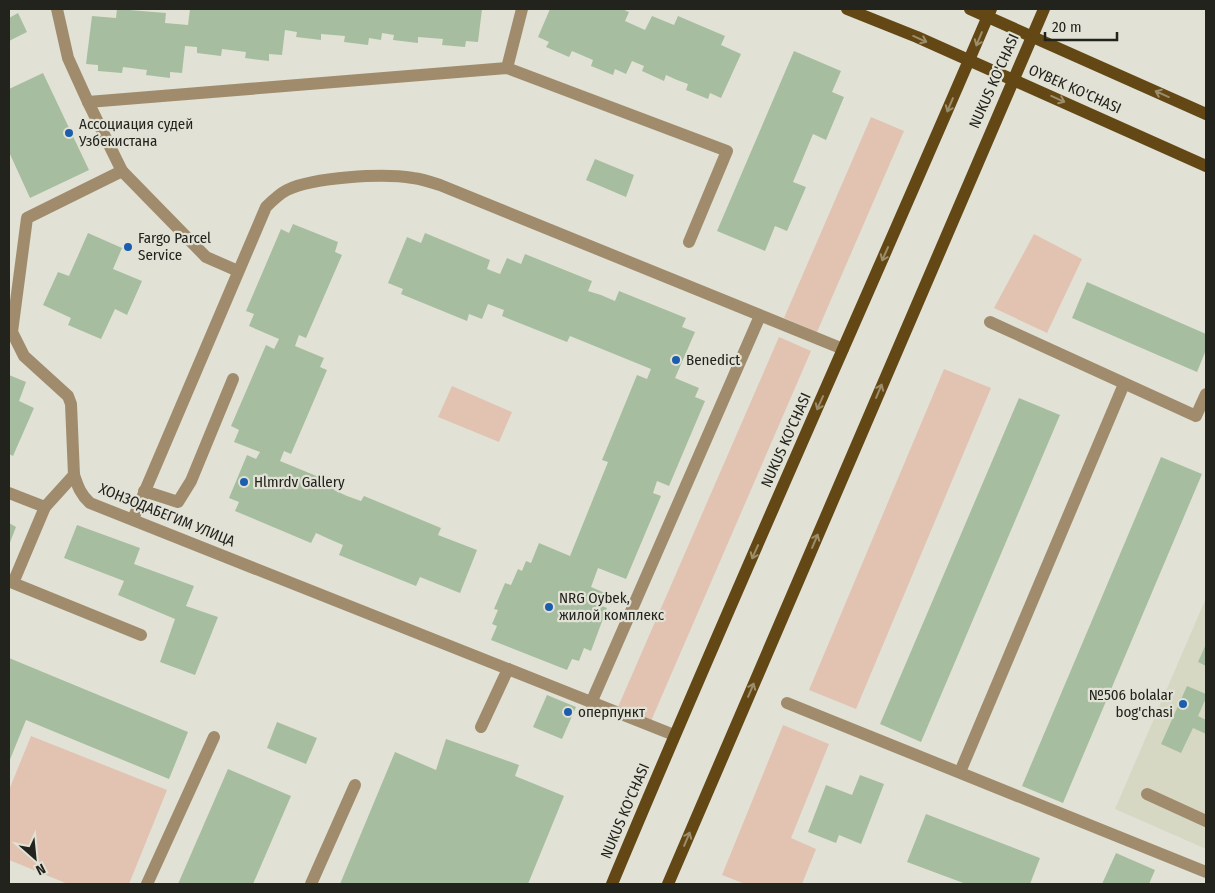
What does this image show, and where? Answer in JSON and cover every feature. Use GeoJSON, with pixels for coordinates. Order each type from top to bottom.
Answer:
{"type":"FeatureCollection","features":[{"type":"Feature","properties":{"kind":"main road","name":"OYBEK KO'CHASI"},"geometry":{"type":"LineString","coordinates":[[847,9],[969,60],[1206,166]]}},
{"type":"Feature","properties":{"kind":"main road","name":"OYBEK KO'CHASI"},"geometry":{"type":"LineString","coordinates":[[970,9],[989,13],[1032,36],[1206,114]]}},
{"type":"Feature","properties":{"kind":"main road","name":"NUKUS KO'CHASI"},"geometry":{"type":"LineString","coordinates":[[668,884],[1044,9]]}},
{"type":"Feature","properties":{"kind":"main road","name":"NUKUS KO'CHASI"},"geometry":{"type":"LineString","coordinates":[[612,884],[674,735],[844,350],[989,13]]}},
{"type":"Feature","properties":{"kind":"street"},"geometry":{"type":"LineString","coordinates":[[57,9],[68,58],[122,171],[206,257],[238,271]]}},
{"type":"Feature","properties":{"kind":"street"},"geometry":{"type":"LineString","coordinates":[[507,68],[522,9]]}},
{"type":"Feature","properties":{"kind":"street"},"geometry":{"type":"LineString","coordinates":[[88,102],[507,68],[727,150],[690,242]]}},
{"type":"Feature","properties":{"kind":"street","name":"ХОНЗОДАБЕГИМ УЛИЦА"},"geometry":{"type":"LineString","coordinates":[[122,171],[27,218],[10,333],[24,356],[68,396],[71,404],[74,475],[80,492],[90,503],[674,735]]}},
{"type":"Feature","properties":{"kind":"street"},"geometry":{"type":"LineString","coordinates":[[133,519],[266,207],[287,190],[302,184],[346,178],[413,178],[440,184],[844,350]]}},
{"type":"Feature","properties":{"kind":"street"},"geometry":{"type":"LineString","coordinates":[[591,703],[760,316]]}},
{"type":"Feature","properties":{"kind":"street"},"geometry":{"type":"LineString","coordinates":[[990,322],[1196,416],[1206,394]]}},
{"type":"Feature","properties":{"kind":"street"},"geometry":{"type":"LineString","coordinates":[[144,491],[178,502],[192,482],[233,379]]}},
{"type":"Feature","properties":{"kind":"street"},"geometry":{"type":"LineString","coordinates":[[960,772],[1124,384]]}},
{"type":"Feature","properties":{"kind":"street"},"geometry":{"type":"LineString","coordinates":[[74,475],[44,507],[12,584],[141,636]]}},
{"type":"Feature","properties":{"kind":"street"},"geometry":{"type":"LineString","coordinates":[[9,493],[44,507]]}},
{"type":"Feature","properties":{"kind":"street"},"geometry":{"type":"LineString","coordinates":[[481,726],[508,669]]}},
{"type":"Feature","properties":{"kind":"street"},"geometry":{"type":"LineString","coordinates":[[787,703],[1206,872]]}},
{"type":"Feature","properties":{"kind":"street"},"geometry":{"type":"LineString","coordinates":[[147,884],[214,738]]}},
{"type":"Feature","properties":{"kind":"street"},"geometry":{"type":"LineString","coordinates":[[311,884],[355,785]]}},
{"type":"Feature","properties":{"kind":"street"},"geometry":{"type":"LineString","coordinates":[[1147,794],[1206,821]]}},
{"type":"Feature","properties":{"kind":"shaded area"},"geometry":{"type":"Polygon","coordinates":[[[871,117],[904,131],[817,332],[784,318],[871,117]]]}},
{"type":"Feature","properties":{"kind":"shaded area"},"geometry":{"type":"Polygon","coordinates":[[[1034,234],[1082,259],[1047,333],[994,308],[1034,234]]]}},
{"type":"Feature","properties":{"kind":"shaded area"},"geometry":{"type":"Polygon","coordinates":[[[779,337],[811,351],[651,721],[618,707],[779,337]]]}},
{"type":"Feature","properties":{"kind":"shaded area"},"geometry":{"type":"Polygon","coordinates":[[[944,369],[991,388],[856,709],[809,690],[944,369]]]}},
{"type":"Feature","properties":{"kind":"shaded area"},"geometry":{"type":"Polygon","coordinates":[[[452,386],[512,412],[499,442],[438,417],[452,386]]]}},
{"type":"Feature","properties":{"kind":"shaded area","name":"№506 bolalar bog'chasi"},"geometry":{"type":"Polygon","coordinates":[[[1206,598],[1206,849],[1115,809],[1206,598]]]}},
{"type":"Feature","properties":{"kind":"shaded area"},"geometry":{"type":"Polygon","coordinates":[[[783,725],[829,744],[791,838],[816,849],[802,884],[745,884],[722,875],[783,725]]]}},
{"type":"Feature","properties":{"kind":"shaded area"},"geometry":{"type":"Polygon","coordinates":[[[31,736],[167,790],[129,884],[68,884],[9,860],[9,790],[31,736]]]}},
{"type":"Feature","properties":{"kind":"building"},"geometry":{"type":"Polygon","coordinates":[[[117,9],[166,13],[165,23],[188,25],[190,9],[482,9],[478,42],[466,41],[465,47],[442,45],[443,39],[418,37],[418,43],[393,40],[394,35],[382,33],[381,40],[369,38],[368,45],[344,42],[345,36],[321,34],[321,40],[296,37],[297,32],[285,30],[282,55],[269,54],[269,61],[245,58],[246,52],[222,49],[221,56],[197,53],[197,47],[185,46],[182,73],[170,72],[170,78],[146,75],[147,70],[123,67],[122,73],[98,71],[98,65],[86,64],[92,16],[116,18],[117,9]]]}},
{"type":"Feature","properties":{"kind":"building"},"geometry":{"type":"Polygon","coordinates":[[[550,9],[622,9],[629,12],[625,21],[645,30],[652,16],[674,25],[678,16],[725,36],[721,45],[741,54],[721,98],[710,93],[708,99],[686,90],[688,84],[666,75],[664,81],[642,71],[644,66],[632,61],[626,74],[615,69],[613,75],[591,66],[593,60],[572,51],[569,57],[546,47],[549,42],[538,37],[550,9]]]}},
{"type":"Feature","properties":{"kind":"building"},"geometry":{"type":"Polygon","coordinates":[[[18,13],[27,32],[9,41],[9,18],[18,13]]]}},
{"type":"Feature","properties":{"kind":"building"},"geometry":{"type":"Polygon","coordinates":[[[794,51],[841,71],[832,92],[844,97],[826,140],[813,134],[793,182],[806,187],[787,231],[775,226],[765,251],[717,231],[794,51]]]}},
{"type":"Feature","properties":{"kind":"building"},"geometry":{"type":"Polygon","coordinates":[[[43,73],[89,170],[30,198],[9,152],[9,89],[43,73]]]}},
{"type":"Feature","properties":{"kind":"building"},"geometry":{"type":"Polygon","coordinates":[[[595,159],[634,175],[626,197],[586,180],[595,159]]]}},
{"type":"Feature","properties":{"kind":"building"},"geometry":{"type":"Polygon","coordinates":[[[293,224],[338,242],[335,252],[342,255],[306,338],[299,335],[295,346],[324,358],[320,367],[327,370],[291,454],[284,451],[280,461],[336,484],[334,490],[347,496],[361,501],[364,496],[441,528],[438,535],[477,550],[460,593],[420,577],[416,586],[339,555],[343,545],[316,533],[311,543],[235,511],[239,502],[229,498],[247,455],[256,459],[260,452],[234,442],[239,430],[231,426],[266,345],[274,349],[279,339],[249,326],[254,314],[246,311],[281,229],[289,233],[293,224]]]}},
{"type":"Feature","properties":{"kind":"building"},"geometry":{"type":"Polygon","coordinates":[[[88,233],[122,248],[113,269],[142,281],[127,315],[115,309],[101,339],[68,325],[71,318],[43,305],[58,272],[69,276],[88,233]]]}},
{"type":"Feature","properties":{"kind":"building"},"geometry":{"type":"Polygon","coordinates":[[[425,233],[490,260],[487,269],[500,274],[507,258],[521,264],[525,254],[592,281],[588,291],[615,301],[619,291],[686,318],[682,327],[695,332],[675,378],[699,388],[695,397],[705,401],[669,486],[657,481],[653,493],[661,496],[626,579],[598,568],[591,587],[605,593],[600,605],[607,608],[591,651],[584,648],[579,661],[572,659],[567,670],[491,640],[497,626],[492,624],[498,610],[494,609],[505,583],[511,585],[518,569],[522,571],[526,561],[531,563],[539,543],[570,556],[608,462],[602,460],[637,375],[647,379],[651,369],[570,336],[567,342],[502,316],[504,310],[488,304],[482,319],[469,314],[467,321],[401,294],[403,289],[388,283],[407,237],[421,243],[425,233]]]}},
{"type":"Feature","properties":{"kind":"building"},"geometry":{"type":"Polygon","coordinates":[[[1087,282],[1206,334],[1206,350],[1197,372],[1072,318],[1087,282]]]}},
{"type":"Feature","properties":{"kind":"building"},"geometry":{"type":"Polygon","coordinates":[[[9,375],[26,382],[19,401],[34,408],[13,456],[9,454],[9,375]]]}},
{"type":"Feature","properties":{"kind":"building"},"geometry":{"type":"Polygon","coordinates":[[[1019,398],[1060,415],[921,742],[880,724],[1019,398]]]}},
{"type":"Feature","properties":{"kind":"building"},"geometry":{"type":"Polygon","coordinates":[[[1161,457],[1202,474],[1063,803],[1022,786],[1161,457]]]}},
{"type":"Feature","properties":{"kind":"building"},"geometry":{"type":"Polygon","coordinates":[[[9,523],[16,527],[9,545],[9,523]]]}},
{"type":"Feature","properties":{"kind":"building"},"geometry":{"type":"Polygon","coordinates":[[[77,525],[140,548],[134,564],[194,586],[186,606],[218,617],[195,675],[160,662],[175,619],[118,595],[124,581],[64,558],[77,525]]]}},
{"type":"Feature","properties":{"kind":"building"},"geometry":{"type":"Polygon","coordinates":[[[1206,644],[1206,666],[1198,662],[1206,644]]]}},
{"type":"Feature","properties":{"kind":"building"},"geometry":{"type":"Polygon","coordinates":[[[9,658],[188,732],[169,779],[26,720],[9,762],[9,658]]]}},
{"type":"Feature","properties":{"kind":"building"},"geometry":{"type":"Polygon","coordinates":[[[1187,686],[1206,694],[1198,716],[1206,720],[1206,734],[1193,728],[1181,753],[1161,744],[1187,686]]]}},
{"type":"Feature","properties":{"kind":"building"},"geometry":{"type":"Polygon","coordinates":[[[547,695],[576,707],[562,739],[533,727],[547,695]]]}},
{"type":"Feature","properties":{"kind":"building"},"geometry":{"type":"Polygon","coordinates":[[[277,722],[317,738],[306,764],[267,748],[277,722]]]}},
{"type":"Feature","properties":{"kind":"building"},"geometry":{"type":"Polygon","coordinates":[[[446,739],[519,765],[515,776],[564,796],[528,884],[340,884],[395,752],[436,770],[446,739]]]}},
{"type":"Feature","properties":{"kind":"building"},"geometry":{"type":"Polygon","coordinates":[[[228,769],[291,796],[253,884],[178,884],[228,769]]]}},
{"type":"Feature","properties":{"kind":"building"},"geometry":{"type":"Polygon","coordinates":[[[860,775],[884,784],[861,844],[839,835],[836,843],[808,832],[826,785],[852,795],[860,775]]]}},
{"type":"Feature","properties":{"kind":"building"},"geometry":{"type":"Polygon","coordinates":[[[926,814],[1040,858],[1030,884],[966,884],[907,862],[926,814]]]}},
{"type":"Feature","properties":{"kind":"building"},"geometry":{"type":"Polygon","coordinates":[[[1116,853],[1155,870],[1149,884],[1102,884],[1116,853]]]}},
{"type":"Feature","properties":{"kind":"place","name":"Ассоциация судей Узбекистана"},"geometry":{"type":"Point","coordinates":[69,133]}},
{"type":"Feature","properties":{"kind":"place","name":"Fargo Parcel Service"},"geometry":{"type":"Point","coordinates":[128,247]}},
{"type":"Feature","properties":{"kind":"place","name":"Benedict"},"geometry":{"type":"Point","coordinates":[676,360]}},
{"type":"Feature","properties":{"kind":"place","name":"Hlmrdv Gallery"},"geometry":{"type":"Point","coordinates":[244,482]}},
{"type":"Feature","properties":{"kind":"place","name":"NRG Oybek, жилой комплекс"},"geometry":{"type":"Point","coordinates":[549,607]}},
{"type":"Feature","properties":{"kind":"place","name":"№506 bolalar bog'chasi"},"geometry":{"type":"Point","coordinates":[1183,704]}},
{"type":"Feature","properties":{"kind":"place","name":"оперпункт"},"geometry":{"type":"Point","coordinates":[568,712]}}]}
